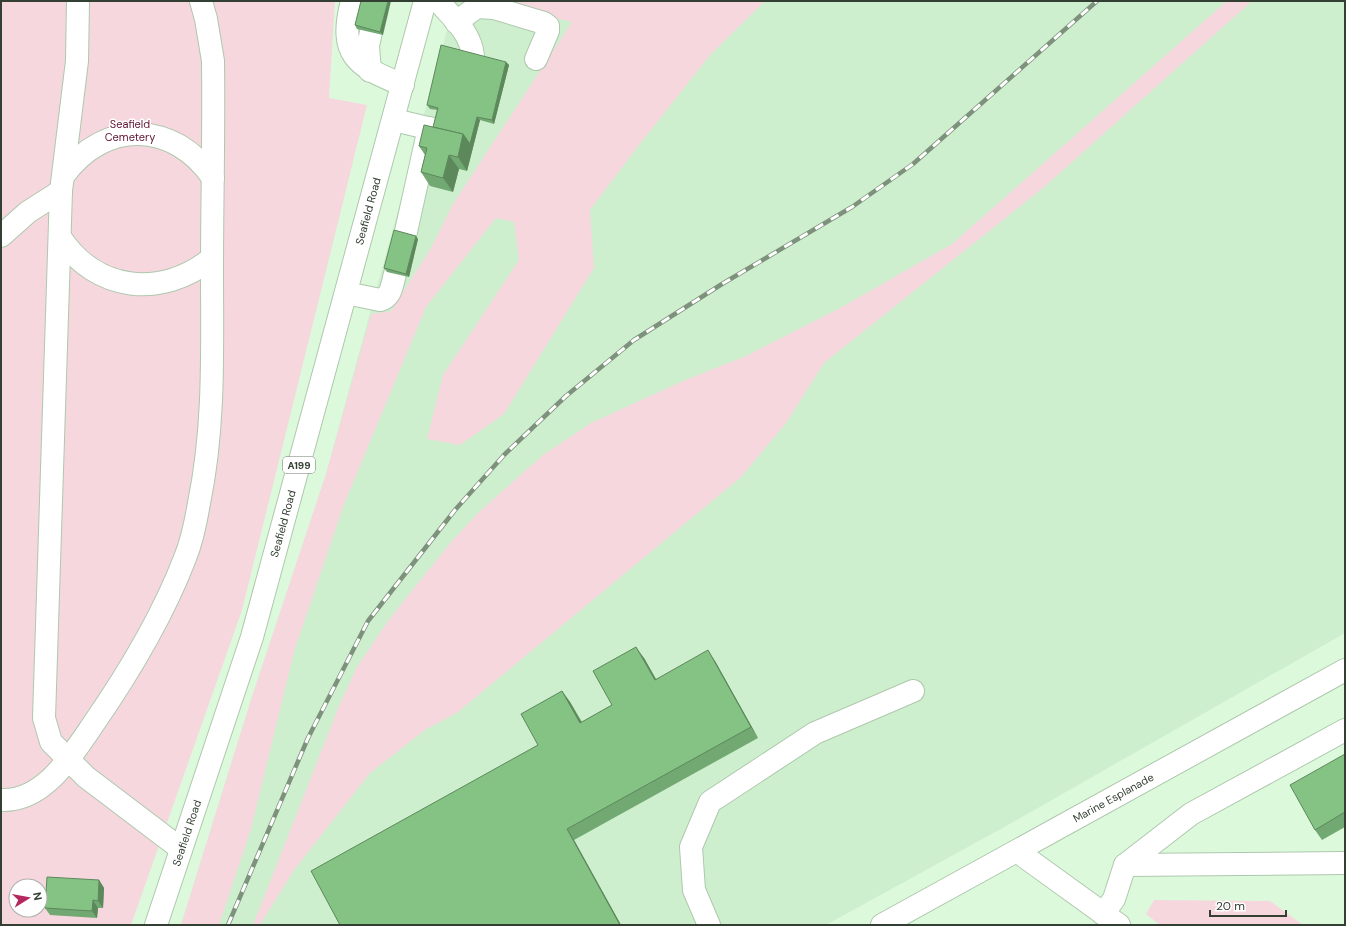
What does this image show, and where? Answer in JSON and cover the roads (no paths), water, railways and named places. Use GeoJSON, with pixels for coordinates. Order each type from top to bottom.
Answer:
{"type":"FeatureCollection","features":[{"type":"Feature","properties":{"kind":"main road"},"geometry":{"type":"LineString","coordinates":[[78,1],[77,60],[63,183],[60,237],[44,718],[51,742],[86,777],[181,849]]}},
{"type":"Feature","properties":{"kind":"main road"},"geometry":{"type":"LineString","coordinates":[[1,800],[12,800],[33,792],[52,778],[68,759],[112,698],[155,624],[186,557],[202,490],[210,435],[212,400],[213,61],[206,19],[201,1]]}},
{"type":"Feature","properties":{"kind":"main road"},"geometry":{"type":"LineString","coordinates":[[352,1],[346,23],[349,45],[357,60],[370,71],[403,85]]}},
{"type":"Feature","properties":{"kind":"main road","name":"Seafield Road"},"geometry":{"type":"LineString","coordinates":[[156,925],[252,637],[394,120],[425,1]]}},
{"type":"Feature","properties":{"kind":"main road"},"geometry":{"type":"LineString","coordinates":[[438,1],[468,37],[472,45],[473,56]]}},
{"type":"Feature","properties":{"kind":"main road"},"geometry":{"type":"LineString","coordinates":[[456,22],[477,6],[494,8],[544,22],[548,26],[548,31],[536,59]]}},
{"type":"Feature","properties":{"kind":"main road"},"geometry":{"type":"LineString","coordinates":[[370,71],[368,46],[372,32]]}},
{"type":"Feature","properties":{"kind":"main road"},"geometry":{"type":"LineString","coordinates":[[394,120],[433,129],[404,236]]}},
{"type":"Feature","properties":{"kind":"main road"},"geometry":{"type":"LineString","coordinates":[[1,236],[63,183],[73,163],[96,144],[125,135],[140,134],[168,140],[182,146],[194,155],[213,178]]}},
{"type":"Feature","properties":{"kind":"main road"},"geometry":{"type":"LineString","coordinates":[[60,237],[67,247],[85,265],[107,277],[131,284],[156,284],[174,280],[192,273],[212,258]]}},
{"type":"Feature","properties":{"kind":"main road"},"geometry":{"type":"LineString","coordinates":[[346,293],[380,300],[384,299],[390,294],[396,274]]}},
{"type":"Feature","properties":{"kind":"main road","name":"Marine Esplanade"},"geometry":{"type":"LineString","coordinates":[[882,925],[1018,852],[1345,670]]}},
{"type":"Feature","properties":{"kind":"main road"},"geometry":{"type":"LineString","coordinates":[[709,925],[694,890],[691,847],[710,802],[815,733],[913,691]]}},
{"type":"Feature","properties":{"kind":"main road"},"geometry":{"type":"LineString","coordinates":[[1018,852],[1111,919],[1114,899],[1125,866],[1191,814],[1345,730]]}},
{"type":"Feature","properties":{"kind":"main road"},"geometry":{"type":"LineString","coordinates":[[1125,866],[1345,863]]}},
{"type":"Feature","properties":{"kind":"railway"},"geometry":{"type":"LineString","coordinates":[[228,925],[308,738],[368,621],[455,510],[505,454],[566,396],[634,340],[722,284],[852,207],[913,164],[1097,1]]}},
{"type":"Feature","properties":{"kind":"park label","name":"Seafield Cemetery"},"geometry":{"type":"Point","coordinates":[130,130]}}]}
